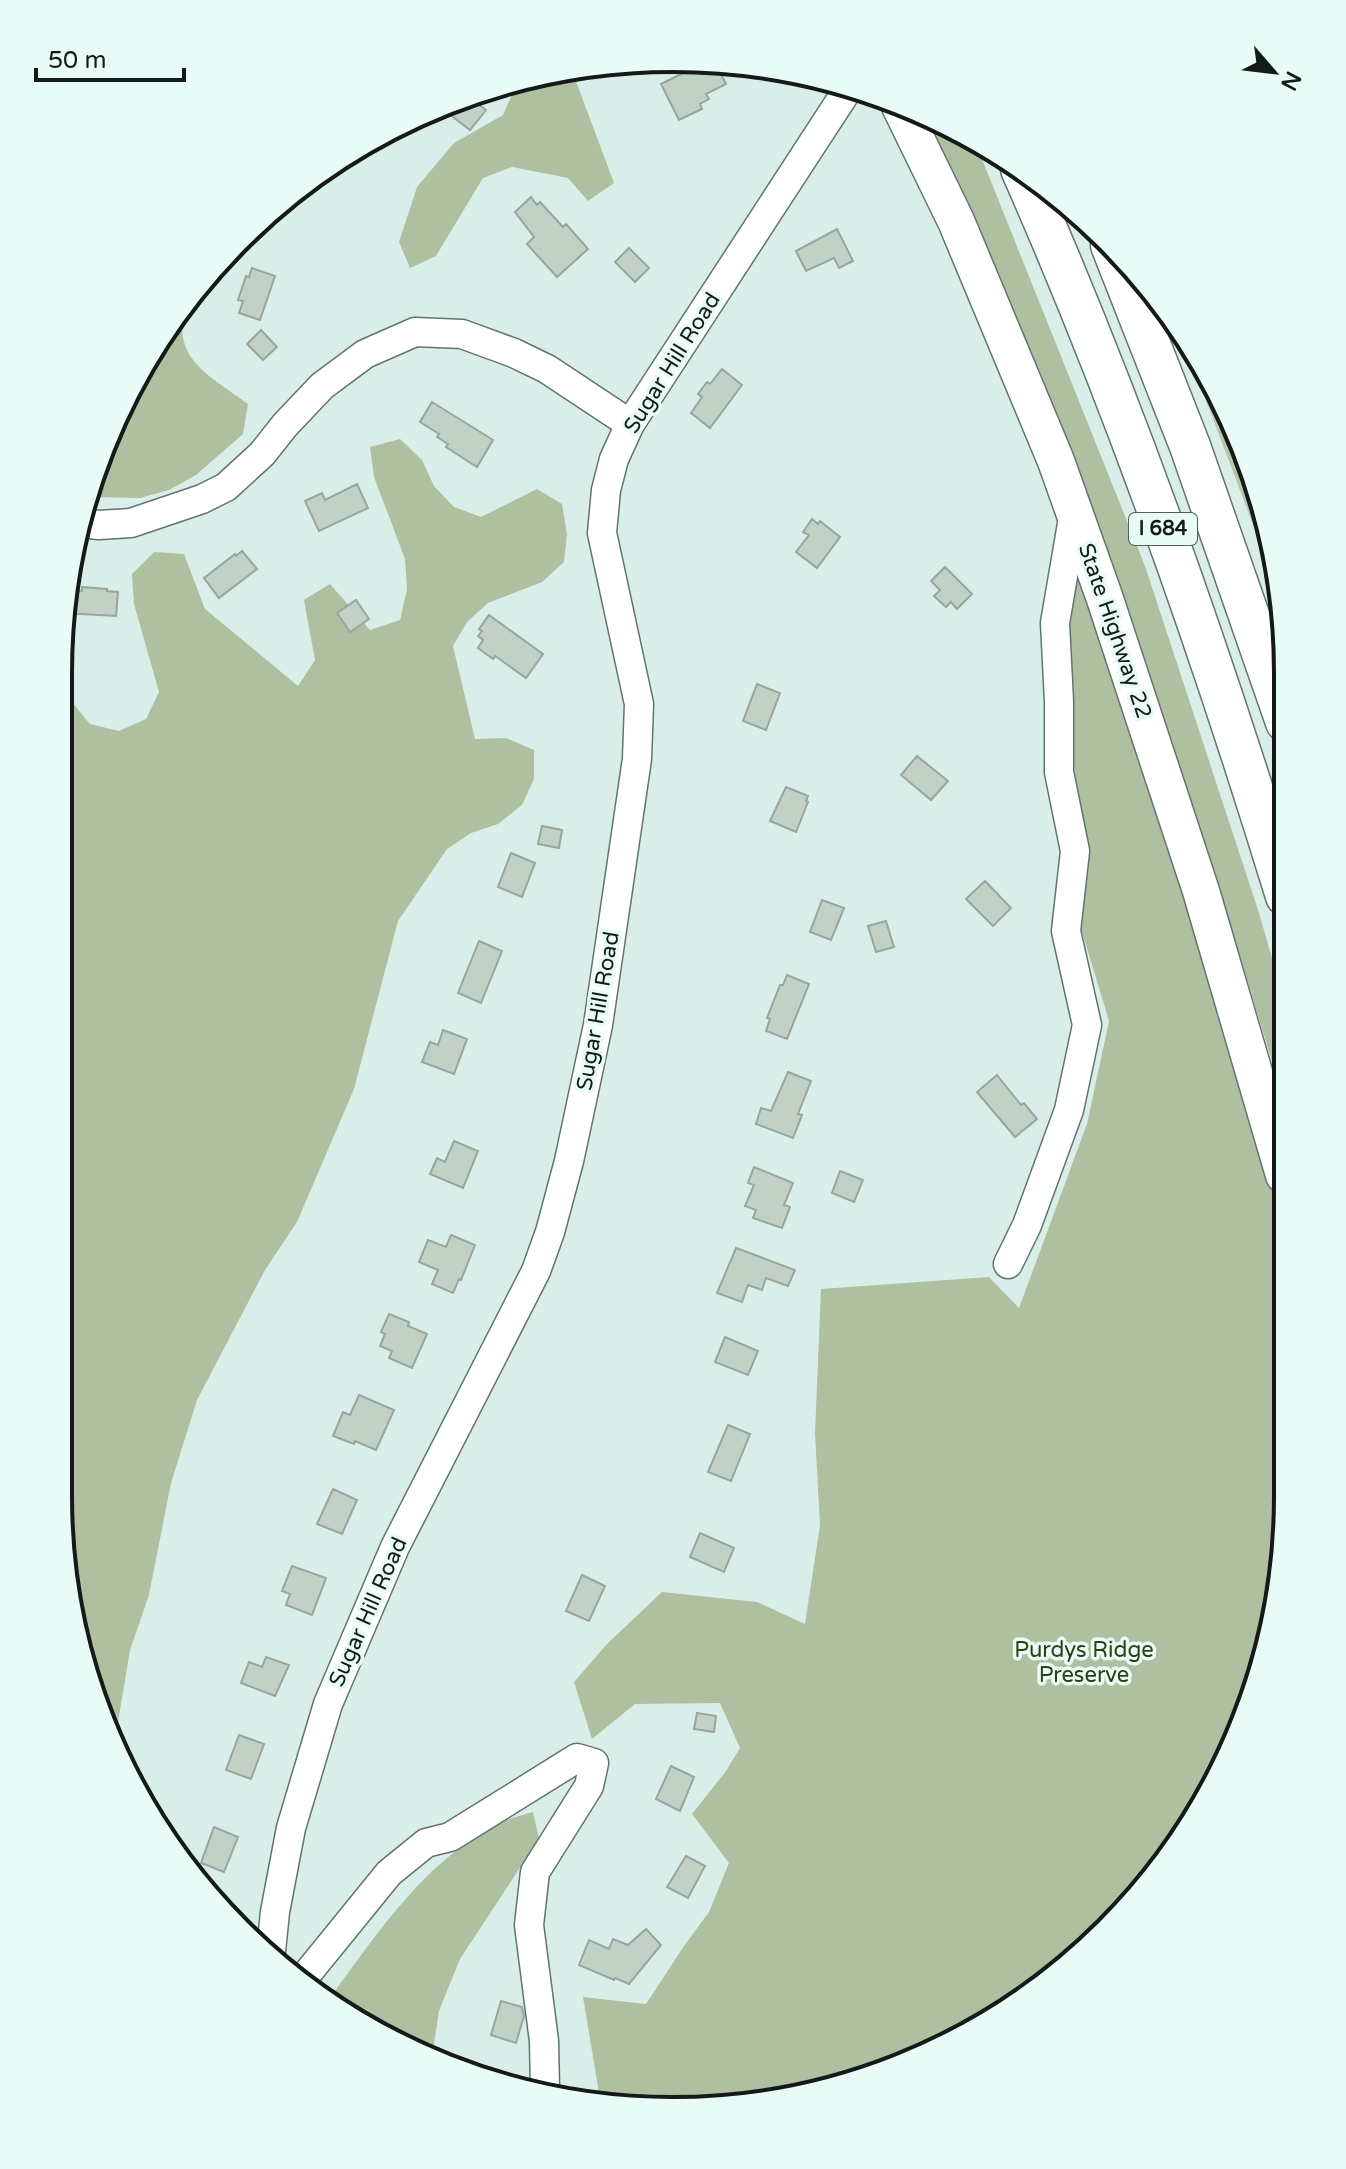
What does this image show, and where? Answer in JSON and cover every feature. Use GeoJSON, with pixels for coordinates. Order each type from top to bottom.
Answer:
{"type":"FeatureCollection","features":[{"type":"Feature","properties":{"kind":"highway","name":"I 684"},"geometry":{"type":"LineString","coordinates":[[1029,189],[1140,464],[1274,859]]}},
{"type":"Feature","properties":{"kind":"highway","name":"I 684"},"geometry":{"type":"LineString","coordinates":[[1123,274],[1190,446],[1274,688]]}},
{"type":"Feature","properties":{"kind":"main road","name":"State Highway 22"},"geometry":{"type":"LineString","coordinates":[[907,120],[956,221],[1032,401],[1074,512],[1205,904],[1274,1141]]}},
{"type":"Feature","properties":{"kind":"street","name":"Sugar Hill Road"},"geometry":{"type":"LineString","coordinates":[[272,1943],[291,1828],[328,1704],[395,1547],[536,1271],[569,1161],[598,1025],[637,759],[639,704],[602,533],[606,490],[612,469],[630,424],[843,97]]}},
{"type":"Feature","properties":{"kind":"street"},"geometry":{"type":"LineString","coordinates":[[91,524],[131,523],[202,499],[226,487],[262,454],[322,386],[365,354],[415,332],[462,334],[514,353],[547,369],[630,424]]}},
{"type":"Feature","properties":{"kind":"street"},"geometry":{"type":"LineString","coordinates":[[1008,1264],[1027,1225],[1069,1110],[1087,1025],[1066,931],[1075,851],[1059,772],[1055,623],[1074,512]]}},
{"type":"Feature","properties":{"kind":"street"},"geometry":{"type":"LineString","coordinates":[[307,1973],[389,1873],[426,1843],[450,1837],[577,1758],[594,1763],[589,1786],[535,1872],[529,1925],[544,2041],[545,2083]]}},
{"type":"Feature","properties":{"kind":"green space"},"geometry":{"type":"Polygon","coordinates":[[[576,80],[614,183],[588,201],[568,178],[512,167],[483,178],[436,256],[410,268],[399,242],[417,187],[454,143],[503,115],[513,93],[576,80]]]}},
{"type":"Feature","properties":{"kind":"green space"},"geometry":{"type":"Polygon","coordinates":[[[929,130],[981,157],[1145,566],[1274,965],[1274,1068],[1207,847],[1080,479],[929,130]]]}},
{"type":"Feature","properties":{"kind":"green space"},"geometry":{"type":"Polygon","coordinates":[[[182,326],[186,348],[193,360],[248,404],[243,434],[196,475],[169,490],[140,498],[98,497],[134,407],[182,326]]]}},
{"type":"Feature","properties":{"kind":"green space"},"geometry":{"type":"Polygon","coordinates":[[[1201,387],[1242,480],[1259,540],[1201,387]]]}},
{"type":"Feature","properties":{"kind":"green space"},"geometry":{"type":"Polygon","coordinates":[[[400,439],[422,460],[434,486],[454,507],[481,517],[537,489],[562,504],[567,534],[564,562],[542,582],[488,603],[467,622],[453,646],[475,739],[506,738],[534,750],[534,779],[522,805],[498,824],[471,833],[447,849],[398,921],[354,1089],[297,1222],[265,1270],[197,1400],[171,1483],[149,1595],[130,1650],[118,1725],[92,1652],[73,1535],[72,702],[90,724],[119,731],[146,719],[159,692],[134,604],[132,574],[154,552],[184,554],[205,609],[298,686],[315,660],[304,600],[330,584],[370,630],[400,620],[407,590],[405,559],[374,477],[370,447],[400,439]]]}},
{"type":"Feature","properties":{"kind":"green space","name":"Purdys Ridge Preserve"},"geometry":{"type":"Polygon","coordinates":[[[1075,542],[1274,1168],[1273,1535],[1254,1652],[1212,1762],[1173,1830],[1150,1862],[1098,1921],[1039,1973],[1007,1996],[939,2035],[829,2077],[712,2096],[634,2096],[598,2092],[583,1997],[646,2004],[709,1912],[729,1863],[692,1814],[740,1748],[720,1703],[635,1704],[592,1739],[574,1682],[607,1644],[662,1592],[757,1602],[805,1624],[820,1525],[815,1433],[821,1289],[989,1277],[1019,1308],[1087,1124],[1109,1021],[1080,925],[1078,805],[1067,701],[1063,623],[1075,542]]]}},
{"type":"Feature","properties":{"kind":"green space"},"geometry":{"type":"Polygon","coordinates":[[[533,1812],[539,1839],[460,1959],[439,2011],[434,2047],[372,2016],[334,1992],[404,1901],[426,1878],[449,1856],[507,1820],[533,1812]]]}},
{"type":"Feature","properties":{"kind":"building"},"geometry":{"type":"Polygon","coordinates":[[[684,72],[721,74],[726,84],[706,94],[709,99],[700,104],[702,109],[679,120],[661,84],[684,72]]]}},
{"type":"Feature","properties":{"kind":"building"},"geometry":{"type":"Polygon","coordinates":[[[479,105],[486,110],[470,130],[451,115],[479,105]]]}},
{"type":"Feature","properties":{"kind":"building"},"geometry":{"type":"Polygon","coordinates":[[[531,197],[537,205],[540,202],[563,227],[566,224],[588,249],[557,277],[527,244],[534,237],[515,212],[531,197]]]}},
{"type":"Feature","properties":{"kind":"building"},"geometry":{"type":"Polygon","coordinates":[[[837,229],[853,261],[839,268],[834,258],[806,271],[796,251],[837,229]]]}},
{"type":"Feature","properties":{"kind":"building"},"geometry":{"type":"Polygon","coordinates":[[[629,248],[649,268],[635,282],[615,262],[629,248]]]}},
{"type":"Feature","properties":{"kind":"building"},"geometry":{"type":"Polygon","coordinates":[[[252,268],[275,276],[260,320],[239,313],[243,301],[238,300],[252,268]]]}},
{"type":"Feature","properties":{"kind":"building"},"geometry":{"type":"Polygon","coordinates":[[[261,330],[277,347],[263,360],[247,344],[261,330]]]}},
{"type":"Feature","properties":{"kind":"building"},"geometry":{"type":"Polygon","coordinates":[[[722,369],[742,385],[710,428],[691,413],[702,397],[698,394],[722,369]]]}},
{"type":"Feature","properties":{"kind":"building"},"geometry":{"type":"Polygon","coordinates":[[[432,402],[493,440],[477,467],[446,447],[448,444],[437,437],[439,434],[420,422],[432,402]]]}},
{"type":"Feature","properties":{"kind":"building"},"geometry":{"type":"Polygon","coordinates":[[[357,484],[368,508],[319,531],[305,501],[322,493],[325,500],[357,484]]]}},
{"type":"Feature","properties":{"kind":"building"},"geometry":{"type":"Polygon","coordinates":[[[812,519],[818,524],[820,521],[840,537],[817,568],[796,552],[809,535],[803,532],[812,519]]]}},
{"type":"Feature","properties":{"kind":"building"},"geometry":{"type":"Polygon","coordinates":[[[242,551],[257,569],[219,598],[204,578],[242,551]]]}},
{"type":"Feature","properties":{"kind":"building"},"geometry":{"type":"Polygon","coordinates":[[[945,567],[972,594],[957,609],[951,602],[946,607],[934,596],[940,590],[931,581],[945,567]]]}},
{"type":"Feature","properties":{"kind":"building"},"geometry":{"type":"Polygon","coordinates":[[[82,587],[118,592],[116,616],[75,614],[78,591],[82,591],[82,587]]]}},
{"type":"Feature","properties":{"kind":"building"},"geometry":{"type":"Polygon","coordinates":[[[356,600],[369,619],[350,632],[337,613],[356,600]]]}},
{"type":"Feature","properties":{"kind":"building"},"geometry":{"type":"Polygon","coordinates":[[[489,615],[543,654],[526,678],[478,648],[483,640],[478,636],[482,631],[479,629],[489,615]]]}},
{"type":"Feature","properties":{"kind":"building"},"geometry":{"type":"Polygon","coordinates":[[[757,684],[780,693],[766,730],[743,721],[757,684]]]}},
{"type":"Feature","properties":{"kind":"building"},"geometry":{"type":"Polygon","coordinates":[[[917,756],[948,781],[931,800],[901,775],[917,756]]]}},
{"type":"Feature","properties":{"kind":"building"},"geometry":{"type":"Polygon","coordinates":[[[786,787],[808,796],[796,832],[770,821],[786,787]]]}},
{"type":"Feature","properties":{"kind":"building"},"geometry":{"type":"Polygon","coordinates":[[[542,826],[562,830],[559,848],[538,844],[542,826]]]}},
{"type":"Feature","properties":{"kind":"building"},"geometry":{"type":"Polygon","coordinates":[[[511,853],[535,863],[522,897],[498,887],[511,853]]]}},
{"type":"Feature","properties":{"kind":"building"},"geometry":{"type":"Polygon","coordinates":[[[985,881],[1011,908],[993,926],[966,899],[985,881]]]}},
{"type":"Feature","properties":{"kind":"building"},"geometry":{"type":"Polygon","coordinates":[[[822,900],[844,908],[831,940],[810,932],[822,900]]]}},
{"type":"Feature","properties":{"kind":"building"},"geometry":{"type":"Polygon","coordinates":[[[886,921],[894,947],[876,952],[868,926],[886,921]]]}},
{"type":"Feature","properties":{"kind":"building"},"geometry":{"type":"Polygon","coordinates":[[[479,941],[502,951],[481,1003],[458,993],[479,941]]]}},
{"type":"Feature","properties":{"kind":"building"},"geometry":{"type":"Polygon","coordinates":[[[787,975],[809,984],[787,1039],[766,1031],[770,1019],[767,1018],[787,975]]]}},
{"type":"Feature","properties":{"kind":"building"},"geometry":{"type":"Polygon","coordinates":[[[443,1030],[467,1039],[454,1074],[422,1062],[430,1042],[438,1045],[443,1030]]]}},
{"type":"Feature","properties":{"kind":"building"},"geometry":{"type":"Polygon","coordinates":[[[788,1072],[811,1081],[798,1114],[802,1115],[793,1138],[756,1124],[761,1108],[771,1111],[788,1072]]]}},
{"type":"Feature","properties":{"kind":"building"},"geometry":{"type":"Polygon","coordinates":[[[997,1075],[1021,1105],[1024,1103],[1037,1119],[1015,1137],[977,1092],[997,1075]]]}},
{"type":"Feature","properties":{"kind":"building"},"geometry":{"type":"Polygon","coordinates":[[[454,1141],[478,1151],[463,1188],[430,1174],[437,1158],[445,1162],[454,1141]]]}},
{"type":"Feature","properties":{"kind":"building"},"geometry":{"type":"Polygon","coordinates":[[[754,1167],[793,1183],[784,1205],[790,1207],[782,1228],[753,1218],[756,1210],[745,1206],[754,1185],[748,1183],[754,1167]]]}},
{"type":"Feature","properties":{"kind":"building"},"geometry":{"type":"Polygon","coordinates":[[[840,1171],[863,1180],[854,1202],[832,1193],[840,1171]]]}},
{"type":"Feature","properties":{"kind":"building"},"geometry":{"type":"Polygon","coordinates":[[[451,1235],[475,1245],[453,1293],[432,1284],[438,1270],[419,1262],[428,1240],[446,1247],[451,1235]]]}},
{"type":"Feature","properties":{"kind":"building"},"geometry":{"type":"Polygon","coordinates":[[[736,1248],[795,1270],[788,1286],[766,1278],[762,1290],[748,1285],[742,1302],[717,1293],[736,1248]]]}},
{"type":"Feature","properties":{"kind":"building"},"geometry":{"type":"Polygon","coordinates":[[[389,1314],[427,1334],[412,1368],[389,1358],[392,1351],[380,1346],[385,1334],[381,1332],[389,1314]]]}},
{"type":"Feature","properties":{"kind":"building"},"geometry":{"type":"Polygon","coordinates":[[[725,1337],[758,1351],[748,1375],[715,1362],[725,1337]]]}},
{"type":"Feature","properties":{"kind":"building"},"geometry":{"type":"Polygon","coordinates":[[[359,1395],[394,1410],[376,1450],[333,1436],[343,1412],[350,1415],[359,1395]]]}},
{"type":"Feature","properties":{"kind":"building"},"geometry":{"type":"Polygon","coordinates":[[[728,1425],[750,1434],[731,1481],[708,1472],[728,1425]]]}},
{"type":"Feature","properties":{"kind":"building"},"geometry":{"type":"Polygon","coordinates":[[[333,1489],[357,1500],[342,1534],[317,1524],[333,1489]]]}},
{"type":"Feature","properties":{"kind":"building"},"geometry":{"type":"Polygon","coordinates":[[[700,1533],[734,1548],[724,1572],[690,1557],[700,1533]]]}},
{"type":"Feature","properties":{"kind":"building"},"geometry":{"type":"Polygon","coordinates":[[[292,1566],[326,1578],[312,1615],[286,1605],[290,1594],[282,1591],[292,1566]]]}},
{"type":"Feature","properties":{"kind":"building"},"geometry":{"type":"Polygon","coordinates":[[[582,1575],[605,1586],[589,1621],[566,1611],[582,1575]]]}},
{"type":"Feature","properties":{"kind":"building"},"geometry":{"type":"Polygon","coordinates":[[[266,1657],[289,1665],[275,1696],[241,1683],[249,1662],[262,1667],[266,1657]]]}},
{"type":"Feature","properties":{"kind":"building"},"geometry":{"type":"Polygon","coordinates":[[[697,1713],[716,1716],[714,1732],[694,1729],[697,1713]]]}},
{"type":"Feature","properties":{"kind":"building"},"geometry":{"type":"Polygon","coordinates":[[[239,1735],[264,1744],[251,1779],[226,1770],[239,1735]]]}},
{"type":"Feature","properties":{"kind":"building"},"geometry":{"type":"Polygon","coordinates":[[[671,1766],[694,1777],[680,1811],[656,1799],[671,1766]]]}},
{"type":"Feature","properties":{"kind":"building"},"geometry":{"type":"Polygon","coordinates":[[[214,1827],[238,1837],[224,1872],[201,1863],[214,1827]]]}},
{"type":"Feature","properties":{"kind":"building"},"geometry":{"type":"Polygon","coordinates":[[[686,1856],[705,1866],[688,1898],[667,1887],[686,1856]]]}},
{"type":"Feature","properties":{"kind":"building"},"geometry":{"type":"Polygon","coordinates":[[[646,1929],[661,1945],[629,1984],[579,1965],[589,1940],[609,1949],[613,1939],[628,1945],[646,1929]]]}},
{"type":"Feature","properties":{"kind":"building"},"geometry":{"type":"Polygon","coordinates":[[[501,2001],[522,2007],[524,2016],[516,2043],[491,2035],[501,2001]]]}}]}
